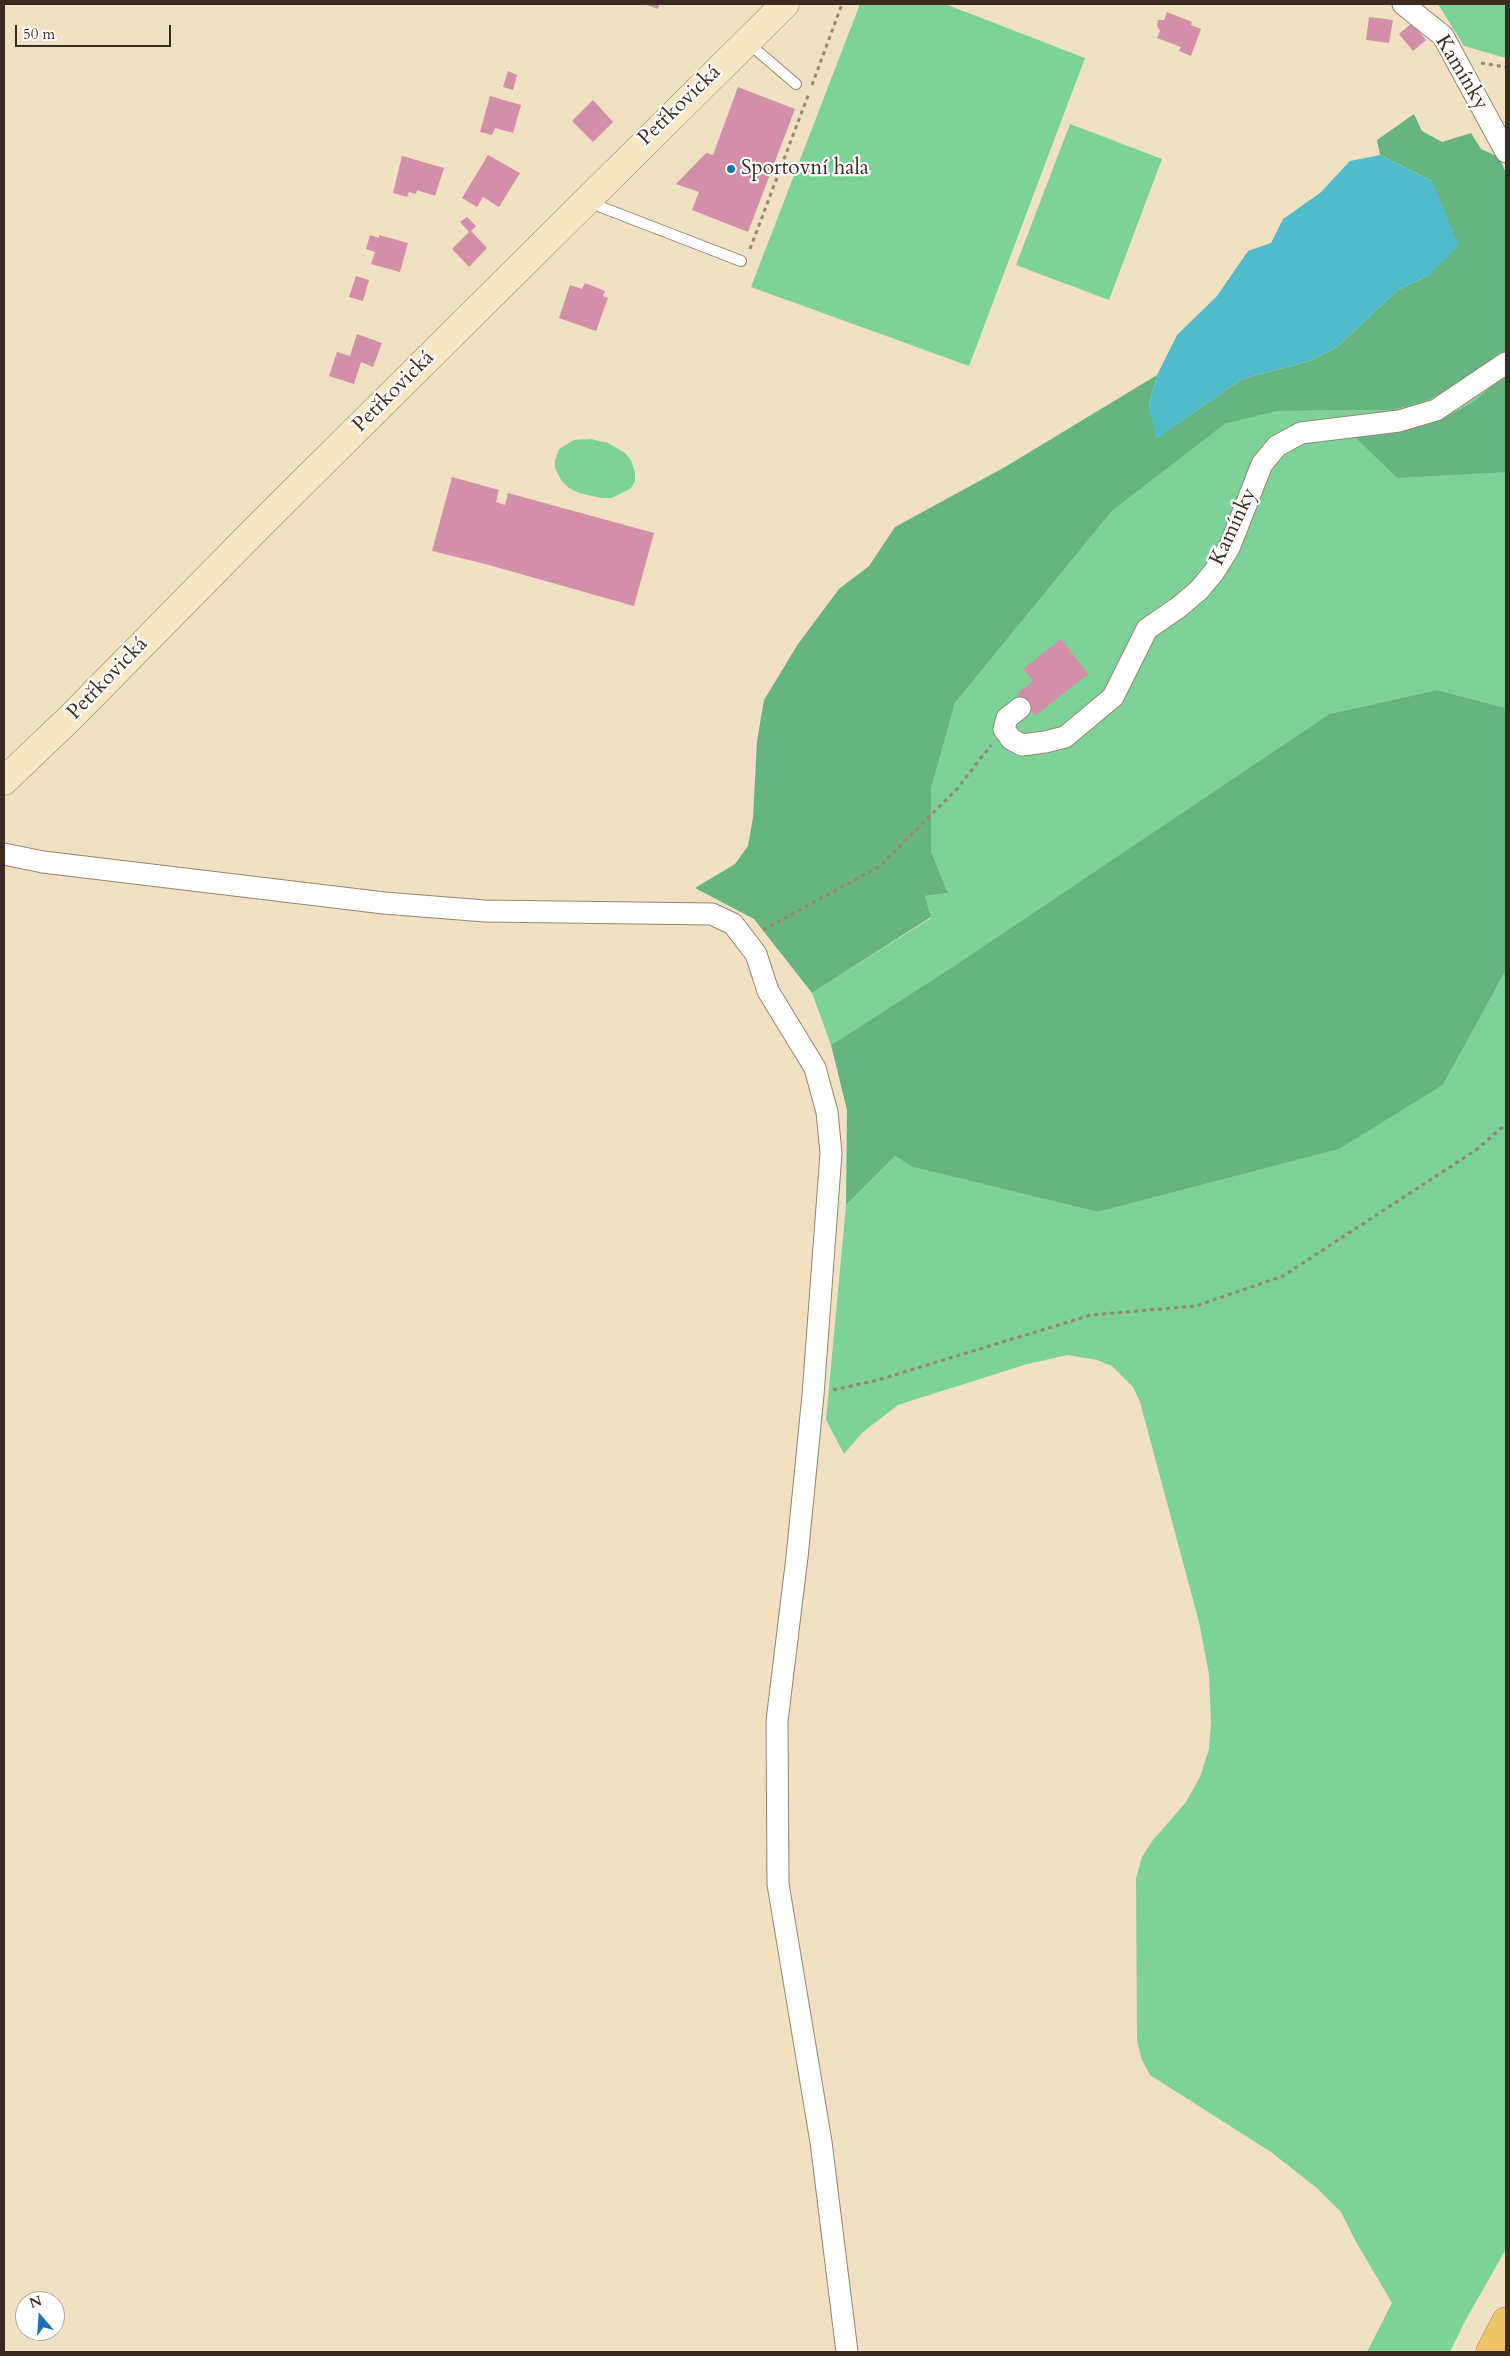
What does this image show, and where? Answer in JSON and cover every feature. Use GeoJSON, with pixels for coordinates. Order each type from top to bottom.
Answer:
{"type":"FeatureCollection","features":[{"type":"Feature","properties":{"kind":"highway"},"geometry":{"type":"LineString","coordinates":[[1490,2352],[1506,2322]]}},
{"type":"Feature","properties":{"kind":"street","name":"Petřkovická"},"geometry":{"type":"LineString","coordinates":[[4,781],[72,717],[585,201],[785,4]]}},
{"type":"Feature","properties":{"kind":"street","name":"Kamínky"},"geometry":{"type":"LineString","coordinates":[[1403,4],[1443,36],[1506,152]]}},
{"type":"Feature","properties":{"kind":"street","name":"Kamínky"},"geometry":{"type":"LineString","coordinates":[[1004,729],[1011,739],[1022,744],[1065,737],[1114,697],[1147,629],[1179,607],[1199,590],[1214,572],[1229,548],[1262,464],[1277,446],[1302,432],[1399,421],[1436,410],[1473,388],[1506,363]]}},
{"type":"Feature","properties":{"kind":"street"},"geometry":{"type":"LineString","coordinates":[[1004,729],[1007,718],[1020,708]]}},
{"type":"Feature","properties":{"kind":"street"},"geometry":{"type":"LineString","coordinates":[[4,854],[43,862],[384,904],[485,911],[712,914],[733,924],[756,954],[768,991],[815,1068],[827,1112],[831,1152],[813,1395],[797,1557],[777,1721],[778,1884],[821,2142],[847,2352]]}},
{"type":"Feature","properties":{"kind":"lane"},"geometry":{"type":"LineString","coordinates":[[746,42],[796,84]]}},
{"type":"Feature","properties":{"kind":"lane"},"geometry":{"type":"LineString","coordinates":[[585,201],[741,261]]}},
{"type":"Feature","properties":{"kind":"path"},"geometry":{"type":"LineString","coordinates":[[741,261],[745,263],[842,4]]}},
{"type":"Feature","properties":{"kind":"path"},"geometry":{"type":"LineString","coordinates":[[745,940],[880,866],[957,789],[1004,729]]}},
{"type":"Feature","properties":{"kind":"path"},"geometry":{"type":"LineString","coordinates":[[813,1395],[878,1380],[1091,1315],[1196,1306],[1283,1276],[1476,1150],[1506,1124]]}},
{"type":"Feature","properties":{"kind":"green space"},"geometry":{"type":"Polygon","coordinates":[[[860,4],[945,4],[1085,58],[969,366],[751,287],[860,4]]]}},
{"type":"Feature","properties":{"kind":"green space"},"geometry":{"type":"Polygon","coordinates":[[[1438,4],[1506,4],[1506,58],[1464,46],[1438,4]]]}},
{"type":"Feature","properties":{"kind":"green space"},"geometry":{"type":"Polygon","coordinates":[[[1414,114],[1422,131],[1442,142],[1471,133],[1481,149],[1499,157],[1506,173],[1506,353],[1444,392],[1423,402],[1393,410],[1278,411],[1225,424],[1112,511],[955,703],[931,789],[931,851],[948,893],[925,896],[931,917],[812,993],[754,919],[695,888],[735,864],[748,846],[753,818],[757,741],[764,700],[798,644],[839,589],[869,566],[895,527],[1005,467],[1157,375],[1149,405],[1157,438],[1242,379],[1310,361],[1337,347],[1398,290],[1431,274],[1432,181],[1380,155],[1377,140],[1414,114]]]}},
{"type":"Feature","properties":{"kind":"green space"},"geometry":{"type":"Polygon","coordinates":[[[1070,124],[1162,159],[1109,300],[1016,265],[1070,124]]]}},
{"type":"Feature","properties":{"kind":"green space"},"geometry":{"type":"Polygon","coordinates":[[[1506,353],[1506,708],[1437,690],[1329,714],[957,964],[831,1045],[812,993],[931,918],[925,896],[948,893],[931,851],[931,789],[955,703],[1112,511],[1225,424],[1278,411],[1393,410],[1423,402],[1506,353]]]}},
{"type":"Feature","properties":{"kind":"green space"},"geometry":{"type":"Polygon","coordinates":[[[1503,376],[1506,377],[1506,472],[1397,478],[1355,437],[1417,425],[1454,413],[1476,400],[1503,376]]]}},
{"type":"Feature","properties":{"kind":"green space"},"geometry":{"type":"Polygon","coordinates":[[[591,439],[608,443],[625,453],[631,460],[635,481],[631,488],[612,498],[601,498],[579,493],[569,488],[561,480],[555,468],[555,460],[559,449],[574,440],[591,439]]]}},
{"type":"Feature","properties":{"kind":"green space"},"geometry":{"type":"Polygon","coordinates":[[[1437,690],[1506,708],[1506,970],[1443,1085],[1339,1149],[1098,1212],[913,1167],[895,1156],[846,1205],[847,1110],[831,1045],[957,964],[1329,714],[1437,690]]]}},
{"type":"Feature","properties":{"kind":"green space"},"geometry":{"type":"Polygon","coordinates":[[[1506,970],[1506,2249],[1465,2321],[1450,2352],[1367,2352],[1392,2303],[1341,2212],[1318,2189],[1271,2152],[1150,2075],[1142,2060],[1137,2041],[1136,1878],[1142,1857],[1153,1840],[1186,1802],[1200,1777],[1209,1749],[1211,1722],[1209,1674],[1199,1622],[1140,1402],[1133,1387],[1112,1366],[1097,1360],[1068,1355],[1027,1364],[898,1405],[863,1432],[844,1454],[826,1420],[846,1205],[895,1156],[914,1167],[1098,1212],[1338,1149],[1443,1085],[1506,970]]]}},
{"type":"Feature","properties":{"kind":"water"},"geometry":{"type":"Polygon","coordinates":[[[1380,155],[1432,181],[1459,246],[1431,274],[1398,290],[1337,347],[1310,361],[1242,379],[1156,439],[1149,405],[1157,375],[1177,335],[1217,296],[1248,251],[1271,243],[1283,219],[1320,193],[1350,161],[1380,155]]]}},
{"type":"Feature","properties":{"kind":"building"},"geometry":{"type":"Polygon","coordinates":[[[644,4],[659,4],[658,9],[644,4]]]}},
{"type":"Feature","properties":{"kind":"building"},"geometry":{"type":"Polygon","coordinates":[[[1167,12],[1192,22],[1191,25],[1201,29],[1191,56],[1179,51],[1181,47],[1157,38],[1160,31],[1157,26],[1158,20],[1164,20],[1167,12]]]}},
{"type":"Feature","properties":{"kind":"building"},"geometry":{"type":"Polygon","coordinates":[[[1369,17],[1393,20],[1389,43],[1366,40],[1369,17]]]}},
{"type":"Feature","properties":{"kind":"building"},"geometry":{"type":"Polygon","coordinates":[[[1412,23],[1426,40],[1413,51],[1399,34],[1412,23]]]}},
{"type":"Feature","properties":{"kind":"building"},"geometry":{"type":"Polygon","coordinates":[[[508,71],[517,75],[513,90],[503,87],[508,71]]]}},
{"type":"Feature","properties":{"kind":"building","name":"Sportovní hala"},"geometry":{"type":"Polygon","coordinates":[[[738,87],[795,109],[748,232],[692,210],[699,192],[676,184],[706,153],[713,155],[738,87]]]}},
{"type":"Feature","properties":{"kind":"building"},"geometry":{"type":"Polygon","coordinates":[[[490,96],[521,105],[513,133],[495,128],[492,135],[480,132],[490,96]]]}},
{"type":"Feature","properties":{"kind":"building"},"geometry":{"type":"Polygon","coordinates":[[[593,100],[613,122],[593,142],[572,121],[593,100]]]}},
{"type":"Feature","properties":{"kind":"building"},"geometry":{"type":"Polygon","coordinates":[[[488,155],[520,173],[499,207],[483,197],[477,207],[462,198],[488,155]]]}},
{"type":"Feature","properties":{"kind":"building"},"geometry":{"type":"Polygon","coordinates":[[[402,156],[444,168],[435,196],[417,190],[416,194],[409,192],[407,197],[393,193],[402,156]]]}},
{"type":"Feature","properties":{"kind":"building"},"geometry":{"type":"Polygon","coordinates":[[[467,217],[476,226],[471,231],[487,248],[469,267],[452,249],[469,232],[460,222],[467,217]]]}},
{"type":"Feature","properties":{"kind":"building"},"geometry":{"type":"Polygon","coordinates":[[[370,235],[379,238],[379,235],[408,243],[400,272],[371,264],[375,252],[366,249],[370,235]]]}},
{"type":"Feature","properties":{"kind":"building"},"geometry":{"type":"Polygon","coordinates":[[[356,276],[369,280],[363,301],[349,297],[356,276]]]}},
{"type":"Feature","properties":{"kind":"building"},"geometry":{"type":"Polygon","coordinates":[[[585,283],[605,291],[603,296],[608,298],[596,331],[559,318],[570,285],[582,289],[585,283]]]}},
{"type":"Feature","properties":{"kind":"building"},"geometry":{"type":"Polygon","coordinates":[[[357,334],[382,343],[373,367],[361,362],[354,384],[329,376],[337,352],[350,356],[357,334]]]}},
{"type":"Feature","properties":{"kind":"building"},"geometry":{"type":"Polygon","coordinates":[[[452,477],[499,490],[496,502],[505,505],[508,493],[654,533],[634,606],[432,551],[452,477]]]}},
{"type":"Feature","properties":{"kind":"building"},"geometry":{"type":"Polygon","coordinates":[[[1061,639],[1088,674],[1035,716],[1017,694],[1033,681],[1023,669],[1061,639]]]}},
{"type":"Feature","properties":{"kind":"place","name":"Sportovní hala"},"geometry":{"type":"Point","coordinates":[731,169]}}]}
